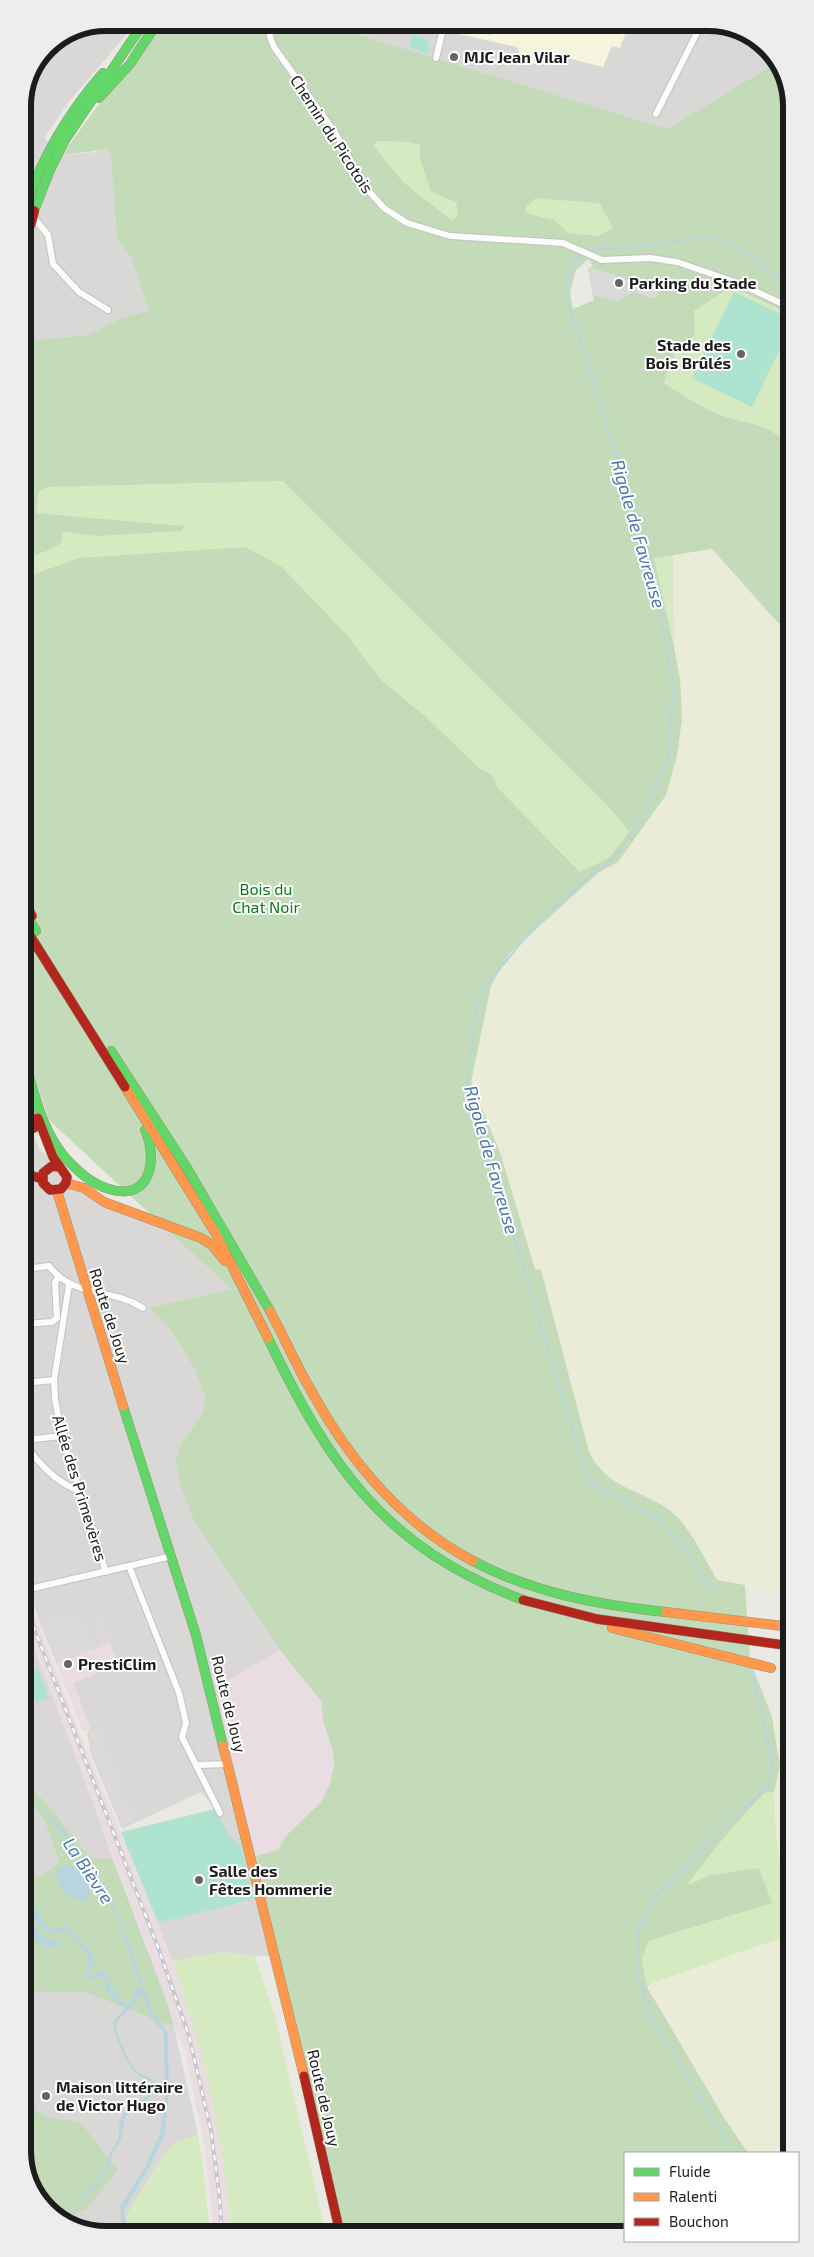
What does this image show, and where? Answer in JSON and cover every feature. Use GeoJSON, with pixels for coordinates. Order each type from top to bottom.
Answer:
{"type":"FeatureCollection","features":[{"type":"Feature","properties":{"kind":"main road"},"geometry":{"type":"LineString","coordinates":[[74,127],[130,64],[152,31]]}},
{"type":"Feature","properties":{"kind":"main road"},"geometry":{"type":"LineString","coordinates":[[31,222],[50,170],[74,127],[137,32]]}},
{"type":"Feature","properties":{"kind":"main road"},"geometry":{"type":"LineString","coordinates":[[31,191],[61,127],[84,95],[137,32]]}},
{"type":"Feature","properties":{"kind":"main road"},"geometry":{"type":"LineString","coordinates":[[31,914],[36,932]]}},
{"type":"Feature","properties":{"kind":"main road"},"geometry":{"type":"LineString","coordinates":[[31,924],[220,1224],[267,1304],[315,1398],[340,1439],[360,1466],[398,1509],[436,1540],[464,1557],[484,1568],[533,1588],[561,1596],[617,1606],[783,1624]]}},
{"type":"Feature","properties":{"kind":"main road"},"geometry":{"type":"LineString","coordinates":[[31,937],[212,1227],[238,1274],[287,1379],[312,1424],[334,1458],[371,1506],[409,1540],[454,1571],[486,1587],[530,1604],[585,1618],[783,1645]]}},
{"type":"Feature","properties":{"kind":"main road"},"geometry":{"type":"LineString","coordinates":[[31,1080],[46,1125],[57,1147],[86,1176],[111,1190],[127,1190],[139,1185],[149,1175],[152,1168],[153,1151],[143,1126],[144,1119]]}},
{"type":"Feature","properties":{"kind":"main road"},"geometry":{"type":"LineString","coordinates":[[31,1096],[54,1167]]}},
{"type":"Feature","properties":{"kind":"main road"},"geometry":{"type":"LineString","coordinates":[[31,1116],[48,1158],[54,1167],[66,1174],[66,1183],[57,1191],[47,1188],[42,1179],[31,1175]]}},
{"type":"Feature","properties":{"kind":"main road"},"geometry":{"type":"LineString","coordinates":[[42,1179],[44,1173],[54,1167]]}},
{"type":"Feature","properties":{"kind":"main road"},"geometry":{"type":"LineString","coordinates":[[66,1183],[84,1188],[104,1202],[201,1238],[220,1253],[232,1271],[238,1274]]}},
{"type":"Feature","properties":{"kind":"main road","name":"Route de Jouy"},"geometry":{"type":"LineString","coordinates":[[57,1191],[86,1290],[196,1635],[288,2008],[338,2226]]}},
{"type":"Feature","properties":{"kind":"main road"},"geometry":{"type":"LineString","coordinates":[[585,1618],[598,1624],[771,1668]]}},
{"type":"Feature","properties":{"kind":"street","name":"Chemin du Picotois"},"geometry":{"type":"LineString","coordinates":[[270,31],[270,37],[278,54],[336,134],[365,187],[388,212],[407,223],[450,236],[562,243],[602,260],[650,258],[691,266],[738,283],[783,304]]}},
{"type":"Feature","properties":{"kind":"street"},"geometry":{"type":"LineString","coordinates":[[436,58],[443,31]]}},
{"type":"Feature","properties":{"kind":"street"},"geometry":{"type":"LineString","coordinates":[[656,114],[698,31]]}},
{"type":"Feature","properties":{"kind":"street"},"geometry":{"type":"LineString","coordinates":[[31,212],[48,235],[53,264],[79,292],[108,310]]}},
{"type":"Feature","properties":{"kind":"street"},"geometry":{"type":"LineString","coordinates":[[31,1268],[48,1266],[69,1285],[133,1301],[143,1308]]}},
{"type":"Feature","properties":{"kind":"street"},"geometry":{"type":"LineString","coordinates":[[31,1324],[52,1322],[57,1318],[55,1283],[58,1277]]}},
{"type":"Feature","properties":{"kind":"street","name":"Allée des Primevères"},"geometry":{"type":"LineString","coordinates":[[69,1285],[54,1380],[55,1399],[62,1436],[106,1572]]}},
{"type":"Feature","properties":{"kind":"street"},"geometry":{"type":"LineString","coordinates":[[31,1382],[54,1380]]}},
{"type":"Feature","properties":{"kind":"street"},"geometry":{"type":"LineString","coordinates":[[31,1439],[62,1436]]}},
{"type":"Feature","properties":{"kind":"street"},"geometry":{"type":"LineString","coordinates":[[31,1453],[54,1477],[80,1491]]}},
{"type":"Feature","properties":{"kind":"street"},"geometry":{"type":"LineString","coordinates":[[31,1588],[172,1556]]}},
{"type":"Feature","properties":{"kind":"street"},"geometry":{"type":"LineString","coordinates":[[129,1566],[179,1693],[186,1723],[182,1737],[220,1813]]}},
{"type":"Feature","properties":{"kind":"street"},"geometry":{"type":"LineString","coordinates":[[197,1765],[228,1764]]}},
{"type":"Feature","properties":{"kind":"shaded area"},"geometry":{"type":"Polygon","coordinates":[[[129,31],[67,104],[44,138],[64,155],[96,152],[108,148],[111,160],[117,239],[131,257],[149,310],[122,318],[87,335],[35,340],[31,353],[31,101],[34,87],[44,65],[53,53],[65,44],[78,37],[92,33],[129,31]]]}},
{"type":"Feature","properties":{"kind":"shaded area"},"geometry":{"type":"Polygon","coordinates":[[[346,31],[713,31],[745,41],[757,50],[770,66],[668,129],[346,31]]]}},
{"type":"Feature","properties":{"kind":"shaded area"},"geometry":{"type":"Polygon","coordinates":[[[626,31],[620,48],[612,46],[603,67],[552,54],[542,55],[542,64],[524,64],[517,47],[449,32],[626,31]]]}},
{"type":"Feature","properties":{"kind":"shaded area","name":"Parking du Stade"},"geometry":{"type":"Polygon","coordinates":[[[591,268],[634,281],[661,286],[656,298],[650,298],[635,291],[617,301],[593,295],[589,270],[591,268]]]}},
{"type":"Feature","properties":{"kind":"shaded area"},"geometry":{"type":"Polygon","coordinates":[[[712,552],[783,630],[783,1591],[718,1580],[693,1539],[659,1504],[618,1485],[596,1468],[589,1452],[501,1155],[471,1082],[491,986],[510,953],[598,873],[618,862],[666,795],[677,756],[682,719],[680,679],[674,647],[673,555],[712,552]]]}},
{"type":"Feature","properties":{"kind":"shaded area"},"geometry":{"type":"Polygon","coordinates":[[[31,1125],[39,1149],[101,1204],[170,1232],[231,1289],[149,1308],[173,1333],[195,1370],[205,1397],[203,1412],[183,1441],[196,1525],[280,1650],[216,1688],[279,1956],[255,1956],[224,1952],[172,1961],[158,1923],[253,1899],[231,1838],[215,1809],[201,1792],[122,1829],[91,1754],[87,1733],[90,1728],[73,1683],[118,1664],[110,1643],[92,1643],[74,1614],[41,1626],[31,1594],[31,1125]]]}},
{"type":"Feature","properties":{"kind":"shaded area"},"geometry":{"type":"Polygon","coordinates":[[[31,1604],[79,1732],[158,1923],[196,2031],[219,2127],[229,2226],[213,2226],[204,2143],[184,2048],[174,2027],[167,2002],[31,1641],[31,1604]]]}},
{"type":"Feature","properties":{"kind":"shaded area"},"geometry":{"type":"Polygon","coordinates":[[[74,1614],[93,1643],[100,1641],[91,1621],[100,1619],[110,1643],[57,1664],[41,1626],[74,1614]]]}},
{"type":"Feature","properties":{"kind":"shaded area"},"geometry":{"type":"Polygon","coordinates":[[[41,1626],[92,1643],[110,1643],[118,1664],[73,1683],[90,1728],[83,1731],[41,1626]]]}},
{"type":"Feature","properties":{"kind":"shaded area"},"geometry":{"type":"Polygon","coordinates":[[[31,1641],[113,1859],[92,1859],[43,1799],[31,1789],[31,1641]]]}},
{"type":"Feature","properties":{"kind":"shaded area"},"geometry":{"type":"Polygon","coordinates":[[[280,1650],[321,1701],[324,1724],[332,1748],[334,1766],[330,1784],[321,1802],[286,1836],[278,1850],[256,1856],[216,1688],[280,1650]]]}},
{"type":"Feature","properties":{"kind":"shaded area"},"geometry":{"type":"Polygon","coordinates":[[[777,1715],[783,1716],[783,1884],[776,1833],[774,1792],[780,1766],[772,1717],[777,1715]]]}},
{"type":"Feature","properties":{"kind":"shaded area"},"geometry":{"type":"Polygon","coordinates":[[[98,1728],[122,1788],[118,1790],[126,1811],[131,1809],[134,1819],[123,1826],[90,1745],[94,1743],[89,1731],[98,1728]]]}},
{"type":"Feature","properties":{"kind":"shaded area"},"geometry":{"type":"Polygon","coordinates":[[[31,1802],[45,1822],[59,1862],[42,1876],[31,1876],[31,1802]]]}},
{"type":"Feature","properties":{"kind":"shaded area"},"geometry":{"type":"Polygon","coordinates":[[[783,1937],[783,2152],[747,2152],[723,2116],[647,1987],[654,1982],[783,1937]]]}},
{"type":"Feature","properties":{"kind":"shaded area"},"geometry":{"type":"Polygon","coordinates":[[[31,1992],[84,1992],[174,2027],[198,2135],[177,2142],[167,2150],[127,2216],[125,2226],[101,2226],[78,2220],[53,2204],[37,2179],[31,2151],[31,1992]]]}},
{"type":"Feature","properties":{"kind":"green space","name":"Bois du Chat Noir"},"geometry":{"type":"Polygon","coordinates":[[[144,31],[151,32],[153,37],[158,31],[346,31],[668,129],[770,66],[780,87],[783,106],[783,311],[733,287],[729,288],[694,311],[695,336],[675,352],[664,383],[697,404],[728,418],[765,428],[783,440],[783,623],[778,623],[712,549],[654,558],[680,679],[682,719],[677,756],[666,795],[618,862],[598,873],[510,953],[491,986],[471,1082],[501,1155],[535,1269],[541,1270],[589,1452],[606,1475],[627,1488],[661,1504],[679,1518],[697,1544],[717,1580],[745,1585],[750,1660],[772,1717],[780,1766],[774,1792],[765,1793],[754,1804],[686,1886],[711,1875],[759,1868],[772,1903],[648,1941],[642,1960],[647,1987],[723,2116],[747,2152],[624,2152],[624,2226],[342,2226],[256,1856],[278,1850],[286,1836],[321,1802],[330,1784],[334,1766],[332,1748],[324,1724],[321,1701],[280,1650],[196,1525],[181,1487],[176,1460],[183,1441],[203,1412],[205,1397],[195,1370],[173,1333],[149,1308],[231,1289],[49,1120],[31,1067],[31,575],[79,558],[245,547],[282,567],[347,635],[382,681],[425,716],[480,769],[492,775],[497,787],[580,872],[609,858],[629,832],[608,806],[283,481],[47,487],[39,492],[36,513],[184,526],[182,531],[98,536],[63,532],[61,543],[50,550],[31,556],[31,353],[35,340],[87,335],[122,318],[149,310],[131,257],[117,239],[111,160],[108,149],[64,155],[96,108],[124,77],[129,55],[144,31]],[[377,141],[374,146],[403,182],[453,221],[458,215],[456,202],[431,192],[420,159],[420,145],[407,142],[377,141]],[[536,198],[526,207],[526,213],[554,220],[569,233],[597,236],[613,228],[600,204],[536,198]],[[588,259],[576,270],[570,293],[573,309],[594,300],[588,269],[593,266],[588,259]],[[591,268],[617,301],[635,291],[650,298],[661,286],[634,281],[591,268]]]}},
{"type":"Feature","properties":{"kind":"green space"},"geometry":{"type":"Polygon","coordinates":[[[475,31],[491,31],[490,35],[475,31]]]}},
{"type":"Feature","properties":{"kind":"green space"},"geometry":{"type":"Polygon","coordinates":[[[412,34],[429,41],[428,54],[410,47],[412,34]]]}},
{"type":"Feature","properties":{"kind":"green space"},"geometry":{"type":"Polygon","coordinates":[[[377,141],[407,142],[420,145],[420,159],[456,202],[458,215],[453,221],[403,182],[374,146],[377,141]]]}},
{"type":"Feature","properties":{"kind":"green space"},"geometry":{"type":"Polygon","coordinates":[[[536,198],[600,204],[613,229],[597,236],[569,233],[554,220],[525,213],[526,207],[536,198]]]}},
{"type":"Feature","properties":{"kind":"green space"},"geometry":{"type":"Polygon","coordinates":[[[733,287],[783,311],[783,440],[765,428],[728,418],[697,404],[664,383],[675,352],[695,336],[694,311],[733,287]]]}},
{"type":"Feature","properties":{"kind":"green space","name":"Stade des Bois Brûlés"},"geometry":{"type":"Polygon","coordinates":[[[734,292],[783,315],[783,342],[752,407],[692,378],[734,292]]]}},
{"type":"Feature","properties":{"kind":"green space"},"geometry":{"type":"Polygon","coordinates":[[[283,481],[608,806],[629,832],[609,858],[581,872],[497,787],[492,775],[480,769],[425,716],[382,681],[347,635],[282,567],[79,558],[31,575],[31,556],[50,550],[61,543],[63,532],[98,536],[182,531],[184,526],[36,513],[39,492],[47,487],[283,481]]]}},
{"type":"Feature","properties":{"kind":"green space"},"geometry":{"type":"Polygon","coordinates":[[[673,555],[674,647],[654,558],[673,555]]]}},
{"type":"Feature","properties":{"kind":"green space"},"geometry":{"type":"Polygon","coordinates":[[[38,1669],[49,1698],[36,1703],[31,1688],[31,1672],[38,1669]]]}},
{"type":"Feature","properties":{"kind":"green space"},"geometry":{"type":"Polygon","coordinates":[[[31,1789],[43,1799],[92,1859],[113,1859],[167,2002],[174,2027],[84,1992],[31,1992],[31,1876],[42,1876],[59,1862],[45,1822],[31,1802],[31,1789]]]}},
{"type":"Feature","properties":{"kind":"green space"},"geometry":{"type":"Polygon","coordinates":[[[774,1792],[776,1833],[783,1884],[783,1937],[654,1982],[647,1987],[642,1960],[648,1941],[771,1903],[759,1868],[711,1875],[685,1887],[765,1793],[774,1792]]]}},
{"type":"Feature","properties":{"kind":"green space"},"geometry":{"type":"Polygon","coordinates":[[[215,1809],[231,1838],[241,1846],[254,1899],[158,1923],[121,1832],[215,1809]]]}},
{"type":"Feature","properties":{"kind":"green space"},"geometry":{"type":"Polygon","coordinates":[[[224,1952],[255,1956],[275,2016],[324,2226],[230,2226],[224,2164],[211,2095],[194,2028],[172,1961],[224,1952]]]}},
{"type":"Feature","properties":{"kind":"green space"},"geometry":{"type":"Polygon","coordinates":[[[31,2109],[51,2118],[80,2122],[118,2170],[86,2210],[68,2215],[53,2204],[44,2192],[37,2179],[32,2160],[31,2109]]]}},
{"type":"Feature","properties":{"kind":"green space"},"geometry":{"type":"Polygon","coordinates":[[[198,2135],[209,2226],[125,2226],[127,2216],[133,2204],[167,2150],[177,2142],[198,2135]]]}},
{"type":"Feature","properties":{"kind":"water","name":"La Bièvre"},"geometry":{"type":"Polygon","coordinates":[[[39,1803],[63,1830],[107,1888],[143,1986],[139,1984],[114,1912],[91,1872],[87,1876],[90,1893],[85,1901],[72,1897],[56,1879],[57,1869],[65,1866],[71,1866],[85,1873],[89,1870],[61,1832],[37,1804],[39,1803]]]}},
{"type":"Feature","properties":{"kind":"water"},"geometry":{"type":"Polygon","coordinates":[[[31,1902],[47,1927],[52,1929],[69,1928],[92,1953],[94,1962],[91,1969],[85,1970],[90,1961],[89,1958],[69,1934],[62,1931],[49,1934],[32,1915],[31,1902]]]}},
{"type":"Feature","properties":{"kind":"water"},"geometry":{"type":"Polygon","coordinates":[[[31,1919],[41,1935],[49,1940],[62,1940],[60,1945],[50,1947],[52,1951],[31,1935],[31,1919]]]}},
{"type":"Feature","properties":{"kind":"water"},"geometry":{"type":"Polygon","coordinates":[[[89,1972],[90,1976],[93,1976],[99,1972],[107,1972],[110,1987],[118,1993],[120,2000],[125,2004],[131,2002],[134,1993],[140,1987],[146,1990],[153,2012],[168,2034],[169,2091],[165,2133],[150,2166],[124,2210],[126,2226],[122,2226],[120,2207],[145,2167],[160,2133],[165,2099],[164,2036],[162,2030],[150,2017],[144,1996],[139,1994],[134,2006],[129,2008],[115,2024],[129,2061],[137,2071],[154,2082],[157,2088],[154,2094],[125,2117],[121,2140],[112,2154],[110,2166],[96,2188],[84,2196],[76,2212],[75,2218],[95,2225],[73,2218],[73,2210],[80,2203],[81,2196],[95,2185],[107,2165],[110,2152],[119,2138],[119,2124],[122,2115],[154,2090],[155,2087],[136,2073],[124,2056],[118,2042],[113,2022],[125,2008],[119,2005],[106,1990],[105,1977],[89,1980],[85,1973],[89,1972]]]}},
{"type":"Feature","properties":{"kind":"waterway","name":"Rigole de Favreuse"},"geometry":{"type":"LineString","coordinates":[[586,250],[626,248],[709,237],[736,245],[771,273],[783,279]]}},
{"type":"Feature","properties":{"kind":"waterway","name":"Rigole de Favreuse"},"geometry":{"type":"LineString","coordinates":[[582,253],[572,265],[568,277],[569,306],[652,565],[673,686],[669,754],[646,813],[619,852],[539,921],[484,988],[476,1010],[467,1082],[587,1477],[595,1486],[660,1520],[687,1553],[711,1590]]}},
{"type":"Feature","properties":{"kind":"waterway","name":"Rigole de Favreuse"},"geometry":{"type":"LineString","coordinates":[[732,2152],[649,2013],[638,1974],[639,1928],[656,1896],[768,1786],[772,1763],[752,1672]]}},
{"type":"Feature","properties":{"kind":"railway"},"geometry":{"type":"LineString","coordinates":[[31,1620],[159,1950],[189,2036],[211,2131],[221,2226]]}},
{"type":"Feature","properties":{"kind":"traffic: fast"},"geometry":{"type":"LineString","coordinates":[[34,211],[50,170],[65,140],[138,31]]}},
{"type":"Feature","properties":{"kind":"traffic: fast"},"geometry":{"type":"LineString","coordinates":[[99,98],[130,64],[152,31]]}},
{"type":"Feature","properties":{"kind":"traffic: fast"},"geometry":{"type":"LineString","coordinates":[[31,192],[41,167],[68,118],[103,73]]}},
{"type":"Feature","properties":{"kind":"traffic: fast"},"geometry":{"type":"LineString","coordinates":[[31,923],[36,931]]}},
{"type":"Feature","properties":{"kind":"traffic: fast"},"geometry":{"type":"LineString","coordinates":[[111,1051],[187,1168],[270,1311]]}},
{"type":"Feature","properties":{"kind":"traffic: fast"},"geometry":{"type":"LineString","coordinates":[[31,1082],[39,1109],[55,1144],[73,1166],[102,1187],[123,1191],[134,1189],[142,1184],[148,1175],[151,1153],[145,1130]]}},
{"type":"Feature","properties":{"kind":"traffic: fast"},"geometry":{"type":"LineString","coordinates":[[268,1338],[314,1426],[339,1463],[367,1498],[398,1528],[434,1555],[475,1579],[523,1600]]}},
{"type":"Feature","properties":{"kind":"traffic: fast"},"geometry":{"type":"LineString","coordinates":[[123,1406],[196,1635],[223,1746]]}},
{"type":"Feature","properties":{"kind":"traffic: fast"},"geometry":{"type":"LineString","coordinates":[[473,1561],[519,1581],[567,1596],[616,1606],[666,1612]]}},
{"type":"Feature","properties":{"kind":"traffic: slow"},"geometry":{"type":"LineString","coordinates":[[125,1087],[216,1234],[268,1338]]}},
{"type":"Feature","properties":{"kind":"traffic: slow"},"geometry":{"type":"LineString","coordinates":[[66,1183],[84,1188],[104,1202],[201,1238],[212,1245],[225,1261]]}},
{"type":"Feature","properties":{"kind":"traffic: slow"},"geometry":{"type":"LineString","coordinates":[[57,1191],[123,1406]]}},
{"type":"Feature","properties":{"kind":"traffic: slow"},"geometry":{"type":"LineString","coordinates":[[270,1311],[316,1399],[364,1470],[383,1492],[425,1530],[473,1561]]}},
{"type":"Feature","properties":{"kind":"traffic: slow"},"geometry":{"type":"LineString","coordinates":[[666,1612],[783,1626]]}},
{"type":"Feature","properties":{"kind":"traffic: slow"},"geometry":{"type":"LineString","coordinates":[[612,1628],[771,1668]]}},
{"type":"Feature","properties":{"kind":"traffic: slow"},"geometry":{"type":"LineString","coordinates":[[223,1746],[304,2076]]}},
{"type":"Feature","properties":{"kind":"traffic: jam"},"geometry":{"type":"LineString","coordinates":[[31,222],[34,211]]}},
{"type":"Feature","properties":{"kind":"traffic: jam"},"geometry":{"type":"LineString","coordinates":[[31,937],[125,1087]]}},
{"type":"Feature","properties":{"kind":"traffic: jam"},"geometry":{"type":"LineString","coordinates":[[31,1118],[34,1128]]}},
{"type":"Feature","properties":{"kind":"traffic: jam"},"geometry":{"type":"LineString","coordinates":[[38,1118],[53,1157],[67,1177],[66,1183],[61,1189],[50,1190],[43,1183],[43,1173],[52,1166],[59,1167]]}},
{"type":"Feature","properties":{"kind":"traffic: jam"},"geometry":{"type":"LineString","coordinates":[[31,1175],[42,1179]]}},
{"type":"Feature","properties":{"kind":"traffic: jam"},"geometry":{"type":"LineString","coordinates":[[523,1600],[597,1619],[783,1645]]}},
{"type":"Feature","properties":{"kind":"traffic: jam"},"geometry":{"type":"LineString","coordinates":[[304,2076],[338,2226]]}},
{"type":"Feature","properties":{"kind":"place","name":"MJC Jean Vilar"},"geometry":{"type":"Point","coordinates":[454,57]}},
{"type":"Feature","properties":{"kind":"place","name":"Parking du Stade"},"geometry":{"type":"Point","coordinates":[619,283]}},
{"type":"Feature","properties":{"kind":"place","name":"Stade des Bois Brûlés"},"geometry":{"type":"Point","coordinates":[741,354]}},
{"type":"Feature","properties":{"kind":"place","name":"PrestiClim"},"geometry":{"type":"Point","coordinates":[68,1664]}},
{"type":"Feature","properties":{"kind":"place","name":"Salle des Fêtes Hommerie"},"geometry":{"type":"Point","coordinates":[199,1880]}},
{"type":"Feature","properties":{"kind":"place","name":"Maison littéraire de Victor Hugo"},"geometry":{"type":"Point","coordinates":[46,2096]}}]}
